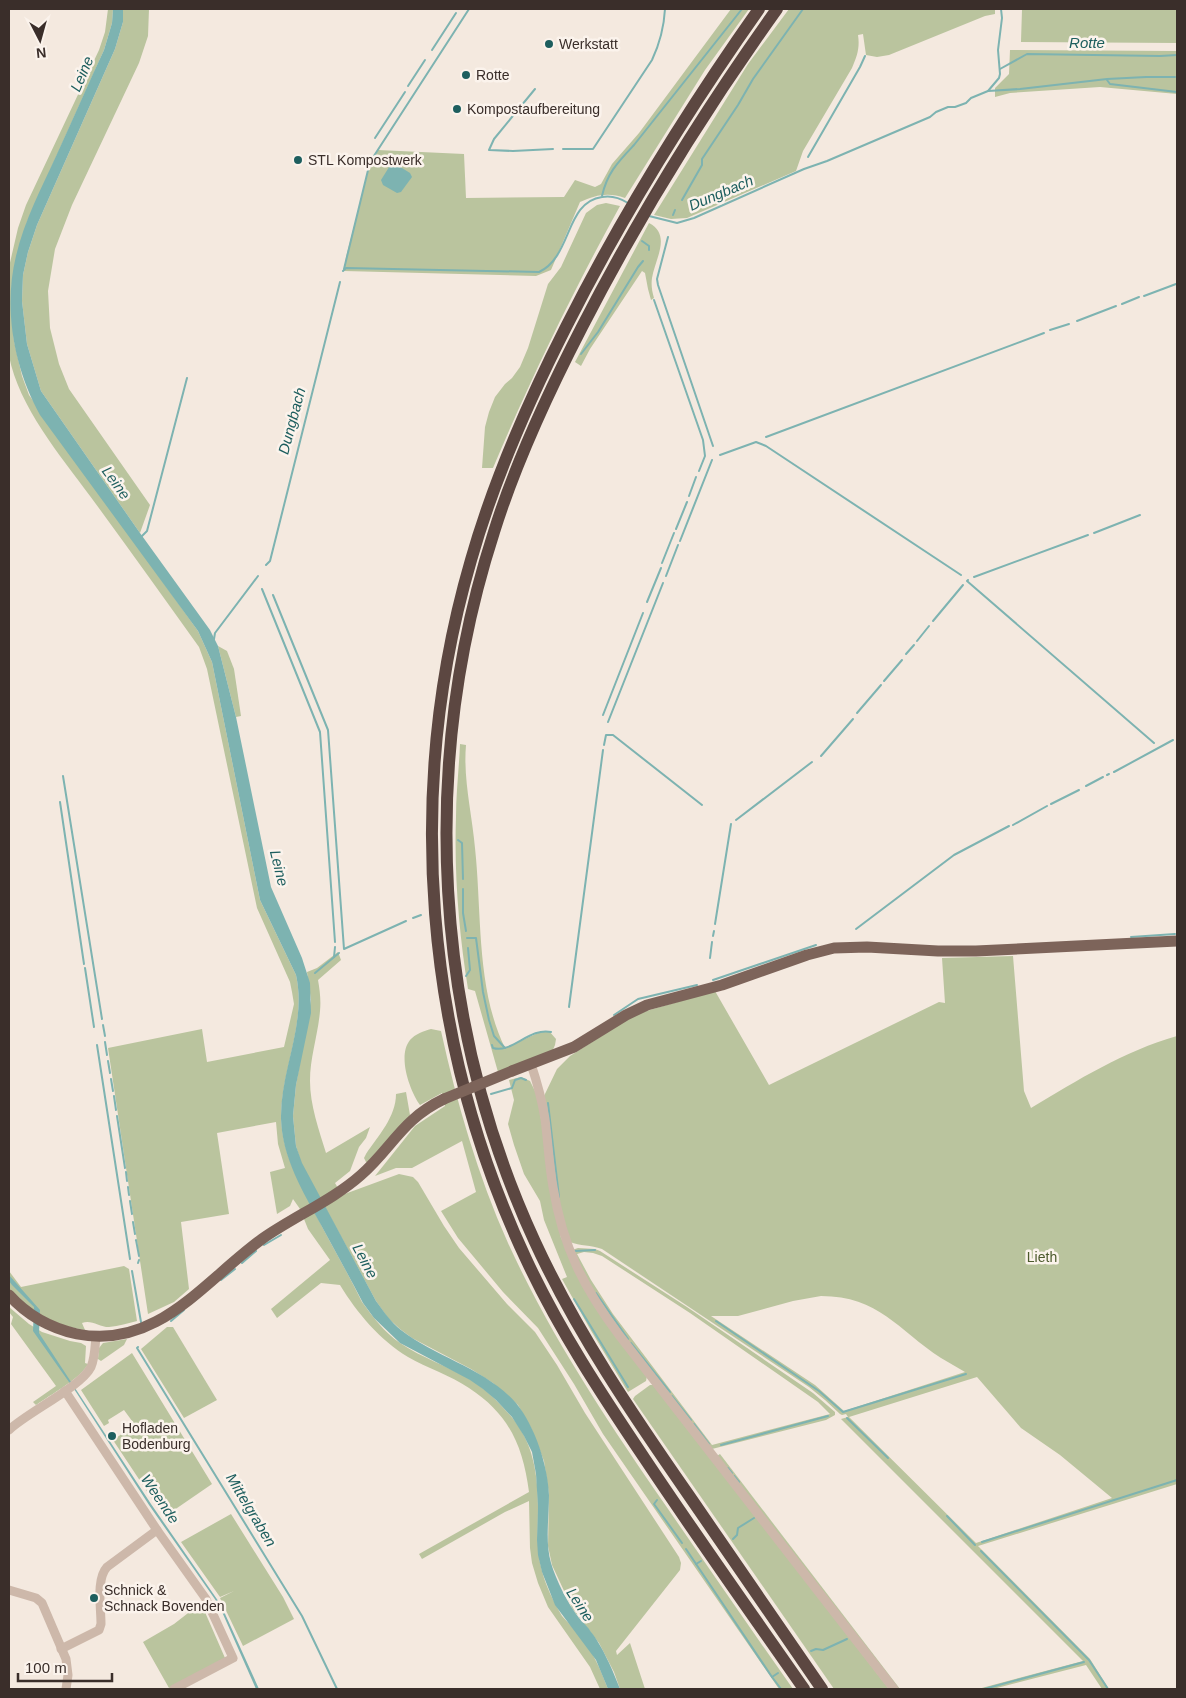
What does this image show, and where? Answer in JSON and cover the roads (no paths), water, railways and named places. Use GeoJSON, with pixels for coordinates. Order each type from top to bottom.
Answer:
{"type":"FeatureCollection","features":[{"type":"Feature","properties":{"kind":"highway"},"geometry":{"type":"LineString","coordinates":[[759,9],[703,90],[620,225],[575,309],[528,407],[487,509],[460,599],[440,703],[432,790],[432,877],[440,963],[454,1048],[476,1130],[504,1210],[540,1288],[567,1337],[610,1407],[804,1689]]}},
{"type":"Feature","properties":{"kind":"highway"},"geometry":{"type":"LineString","coordinates":[[777,9],[713,101],[632,232],[603,286],[540,414],[502,508],[477,590],[459,676],[447,781],[447,877],[454,962],[468,1045],[491,1129],[523,1216],[553,1280],[581,1332],[623,1400],[822,1689]]}},
{"type":"Feature","properties":{"kind":"main road"},"geometry":{"type":"LineString","coordinates":[[9,1295],[24,1310],[45,1324],[65,1331],[96,1336],[128,1333],[147,1327],[165,1318],[251,1247],[361,1176],[409,1122],[418,1114],[444,1099],[581,1044],[642,1007],[664,999],[722,985],[807,955],[834,948],[867,946],[938,951],[976,951],[1177,941]]}},
{"type":"Feature","properties":{"kind":"street"},"geometry":{"type":"LineString","coordinates":[[531,1064],[543,1104],[552,1185],[558,1214],[570,1253],[588,1290],[619,1335],[894,1689]]}},
{"type":"Feature","properties":{"kind":"street"},"geometry":{"type":"LineString","coordinates":[[9,1430],[20,1420],[66,1390],[87,1373],[92,1364],[96,1336]]}},
{"type":"Feature","properties":{"kind":"street"},"geometry":{"type":"LineString","coordinates":[[66,1390],[157,1530],[206,1599],[233,1658],[174,1689]]}},
{"type":"Feature","properties":{"kind":"street"},"geometry":{"type":"LineString","coordinates":[[61,1648],[98,1630],[101,1624],[101,1574],[107,1567],[157,1530]]}},
{"type":"Feature","properties":{"kind":"street"},"geometry":{"type":"LineString","coordinates":[[9,1590],[39,1600],[66,1659],[68,1675],[66,1689]]}},
{"type":"Feature","properties":{"kind":"water"},"geometry":{"type":"Polygon","coordinates":[[[113,9],[123,9],[123,22],[115,49],[37,225],[23,275],[22,301],[27,344],[41,391],[210,630],[218,646],[236,717],[271,887],[302,958],[310,983],[311,1013],[296,1085],[293,1116],[296,1146],[302,1163],[376,1301],[391,1320],[415,1340],[490,1381],[504,1391],[523,1412],[535,1435],[546,1472],[549,1495],[548,1547],[553,1570],[571,1606],[599,1644],[620,1689],[608,1689],[596,1660],[555,1605],[542,1572],[537,1540],[536,1474],[532,1452],[524,1436],[512,1417],[483,1389],[470,1380],[400,1343],[374,1318],[363,1303],[307,1200],[289,1161],[282,1133],[281,1119],[284,1083],[298,1011],[296,975],[260,900],[212,662],[198,631],[40,415],[23,378],[13,338],[11,317],[12,276],[19,243],[34,204],[104,50],[112,23],[113,9]]]}},
{"type":"Feature","properties":{"kind":"water"},"geometry":{"type":"Polygon","coordinates":[[[394,163],[410,173],[412,177],[401,192],[397,193],[383,185],[381,180],[391,164],[394,163]]]}},
{"type":"Feature","properties":{"kind":"water"},"geometry":{"type":"Polygon","coordinates":[[[9,1275],[40,1310],[39,1333],[151,1504],[221,1605],[259,1689],[256,1689],[219,1605],[149,1505],[76,1392],[33,1331],[34,1307],[12,1285],[9,1281],[9,1275]]]}},
{"type":"Feature","properties":{"kind":"waterway"},"geometry":{"type":"LineString","coordinates":[[344,269],[370,162],[469,9]]}},
{"type":"Feature","properties":{"kind":"waterway"},"geometry":{"type":"LineString","coordinates":[[563,149],[593,149],[652,60],[661,35],[665,9]]}},
{"type":"Feature","properties":{"kind":"waterway"},"geometry":{"type":"LineString","coordinates":[[602,196],[614,168],[742,9]]}},
{"type":"Feature","properties":{"kind":"waterway"},"geometry":{"type":"LineString","coordinates":[[682,200],[702,165],[702,159],[753,79],[803,9]]}},
{"type":"Feature","properties":{"kind":"waterway","name":"Dungbach"},"geometry":{"type":"LineString","coordinates":[[649,216],[677,223],[694,218],[804,169],[930,117],[936,112],[966,103],[971,98],[988,91],[1000,74],[998,50],[1002,18],[1001,9]]}},
{"type":"Feature","properties":{"kind":"waterway"},"geometry":{"type":"LineString","coordinates":[[432,50],[456,13]]}},
{"type":"Feature","properties":{"kind":"waterway","name":"Rotte"},"geometry":{"type":"LineString","coordinates":[[1000,69],[1027,54],[1177,55]]}},
{"type":"Feature","properties":{"kind":"waterway"},"geometry":{"type":"LineString","coordinates":[[808,157],[865,56]]}},
{"type":"Feature","properties":{"kind":"waterway"},"geometry":{"type":"LineString","coordinates":[[408,86],[425,60]]}},
{"type":"Feature","properties":{"kind":"waterway"},"geometry":{"type":"LineString","coordinates":[[988,91],[1107,79],[1175,77]]}},
{"type":"Feature","properties":{"kind":"waterway"},"geometry":{"type":"LineString","coordinates":[[1107,80],[1110,84],[1177,92]]}},
{"type":"Feature","properties":{"kind":"waterway"},"geometry":{"type":"LineString","coordinates":[[535,89],[494,139],[489,150],[553,149]]}},
{"type":"Feature","properties":{"kind":"waterway"},"geometry":{"type":"LineString","coordinates":[[375,138],[405,92]]}},
{"type":"Feature","properties":{"kind":"waterway","name":"Dungbach"},"geometry":{"type":"LineString","coordinates":[[343,271],[346,268],[539,272],[550,265],[558,255],[575,219],[581,209],[590,201],[609,196],[619,198],[628,203]]}},
{"type":"Feature","properties":{"kind":"waterway"},"geometry":{"type":"LineString","coordinates":[[673,215],[675,210]]}},
{"type":"Feature","properties":{"kind":"waterway"},"geometry":{"type":"LineString","coordinates":[[668,237],[657,279],[658,285],[713,446]]}},
{"type":"Feature","properties":{"kind":"waterway"},"geometry":{"type":"LineString","coordinates":[[642,241],[649,246],[649,250]]}},
{"type":"Feature","properties":{"kind":"waterway"},"geometry":{"type":"LineString","coordinates":[[581,354],[598,332],[643,261]]}},
{"type":"Feature","properties":{"kind":"waterway","name":"Dungbach"},"geometry":{"type":"LineString","coordinates":[[266,565],[270,561],[340,282]]}},
{"type":"Feature","properties":{"kind":"waterway"},"geometry":{"type":"LineString","coordinates":[[1144,296],[1176,284]]}},
{"type":"Feature","properties":{"kind":"waterway"},"geometry":{"type":"LineString","coordinates":[[1122,304],[1139,297]]}},
{"type":"Feature","properties":{"kind":"waterway"},"geometry":{"type":"LineString","coordinates":[[654,300],[703,440],[705,456],[699,471]]}},
{"type":"Feature","properties":{"kind":"waterway"},"geometry":{"type":"LineString","coordinates":[[1077,321],[1116,306]]}},
{"type":"Feature","properties":{"kind":"waterway"},"geometry":{"type":"LineString","coordinates":[[1050,330],[1069,324]]}},
{"type":"Feature","properties":{"kind":"waterway"},"geometry":{"type":"LineString","coordinates":[[766,437],[1044,333]]}},
{"type":"Feature","properties":{"kind":"waterway"},"geometry":{"type":"LineString","coordinates":[[142,536],[147,531],[187,378]]}},
{"type":"Feature","properties":{"kind":"waterway"},"geometry":{"type":"LineString","coordinates":[[720,455],[756,442],[766,446],[961,575]]}},
{"type":"Feature","properties":{"kind":"waterway"},"geometry":{"type":"LineString","coordinates":[[680,541],[712,460]]}},
{"type":"Feature","properties":{"kind":"waterway"},"geometry":{"type":"LineString","coordinates":[[689,496],[696,477]]}},
{"type":"Feature","properties":{"kind":"waterway"},"geometry":{"type":"LineString","coordinates":[[676,529],[687,502]]}},
{"type":"Feature","properties":{"kind":"waterway"},"geometry":{"type":"LineString","coordinates":[[1094,533],[1140,515]]}},
{"type":"Feature","properties":{"kind":"waterway"},"geometry":{"type":"LineString","coordinates":[[662,563],[674,533]]}},
{"type":"Feature","properties":{"kind":"waterway"},"geometry":{"type":"LineString","coordinates":[[974,577],[1088,535]]}},
{"type":"Feature","properties":{"kind":"waterway"},"geometry":{"type":"LineString","coordinates":[[666,576],[678,545]]}},
{"type":"Feature","properties":{"kind":"waterway"},"geometry":{"type":"LineString","coordinates":[[647,602],[661,568]]}},
{"type":"Feature","properties":{"kind":"waterway","name":"Dungbach"},"geometry":{"type":"LineString","coordinates":[[214,639],[215,633],[258,576]]}},
{"type":"Feature","properties":{"kind":"waterway"},"geometry":{"type":"LineString","coordinates":[[968,580],[1154,743]]}},
{"type":"Feature","properties":{"kind":"waterway"},"geometry":{"type":"LineString","coordinates":[[608,722],[663,583]]}},
{"type":"Feature","properties":{"kind":"waterway"},"geometry":{"type":"LineString","coordinates":[[933,621],[963,585]]}},
{"type":"Feature","properties":{"kind":"waterway"},"geometry":{"type":"LineString","coordinates":[[262,589],[320,732],[335,942]]}},
{"type":"Feature","properties":{"kind":"waterway"},"geometry":{"type":"LineString","coordinates":[[273,595],[328,730],[344,949],[406,921]]}},
{"type":"Feature","properties":{"kind":"waterway"},"geometry":{"type":"LineString","coordinates":[[603,715],[643,613]]}},
{"type":"Feature","properties":{"kind":"waterway"},"geometry":{"type":"LineString","coordinates":[[917,641],[929,626]]}},
{"type":"Feature","properties":{"kind":"waterway"},"geometry":{"type":"LineString","coordinates":[[906,654],[914,645]]}},
{"type":"Feature","properties":{"kind":"waterway"},"geometry":{"type":"LineString","coordinates":[[884,681],[902,660]]}},
{"type":"Feature","properties":{"kind":"waterway"},"geometry":{"type":"LineString","coordinates":[[857,713],[881,685]]}},
{"type":"Feature","properties":{"kind":"waterway"},"geometry":{"type":"LineString","coordinates":[[821,756],[853,719]]}},
{"type":"Feature","properties":{"kind":"waterway"},"geometry":{"type":"LineString","coordinates":[[604,745],[606,735],[613,735],[702,805]]}},
{"type":"Feature","properties":{"kind":"waterway"},"geometry":{"type":"LineString","coordinates":[[1114,772],[1173,740]]}},
{"type":"Feature","properties":{"kind":"waterway"},"geometry":{"type":"LineString","coordinates":[[569,1007],[603,750]]}},
{"type":"Feature","properties":{"kind":"waterway"},"geometry":{"type":"LineString","coordinates":[[736,820],[812,762]]}},
{"type":"Feature","properties":{"kind":"waterway"},"geometry":{"type":"LineString","coordinates":[[63,776],[102,1019]]}},
{"type":"Feature","properties":{"kind":"waterway"},"geometry":{"type":"LineString","coordinates":[[1086,786],[1103,777]]}},
{"type":"Feature","properties":{"kind":"waterway"},"geometry":{"type":"LineString","coordinates":[[1051,804],[1079,790]]}},
{"type":"Feature","properties":{"kind":"waterway"},"geometry":{"type":"LineString","coordinates":[[60,802],[84,964]]}},
{"type":"Feature","properties":{"kind":"waterway"},"geometry":{"type":"LineString","coordinates":[[1013,825],[1047,806]]}},
{"type":"Feature","properties":{"kind":"waterway"},"geometry":{"type":"LineString","coordinates":[[715,924],[731,824]]}},
{"type":"Feature","properties":{"kind":"waterway"},"geometry":{"type":"LineString","coordinates":[[856,929],[954,855],[1009,826]]}},
{"type":"Feature","properties":{"kind":"waterway"},"geometry":{"type":"LineString","coordinates":[[458,840],[462,843],[463,879]]}},
{"type":"Feature","properties":{"kind":"waterway"},"geometry":{"type":"LineString","coordinates":[[463,889],[463,913],[466,931]]}},
{"type":"Feature","properties":{"kind":"waterway"},"geometry":{"type":"LineString","coordinates":[[413,918],[421,915]]}},
{"type":"Feature","properties":{"kind":"waterway"},"geometry":{"type":"LineString","coordinates":[[713,936],[714,931]]}},
{"type":"Feature","properties":{"kind":"waterway"},"geometry":{"type":"LineString","coordinates":[[1131,937],[1175,934]]}},
{"type":"Feature","properties":{"kind":"waterway"},"geometry":{"type":"LineString","coordinates":[[467,938],[476,938],[483,992],[489,1020],[494,1036],[505,1048]]}},
{"type":"Feature","properties":{"kind":"waterway"},"geometry":{"type":"LineString","coordinates":[[710,958],[712,942]]}},
{"type":"Feature","properties":{"kind":"waterway"},"geometry":{"type":"LineString","coordinates":[[713,980],[816,945]]}},
{"type":"Feature","properties":{"kind":"waterway"},"geometry":{"type":"LineString","coordinates":[[334,957],[335,947]]}},
{"type":"Feature","properties":{"kind":"waterway"},"geometry":{"type":"LineString","coordinates":[[466,976],[470,970],[468,948]]}},
{"type":"Feature","properties":{"kind":"waterway"},"geometry":{"type":"LineString","coordinates":[[315,973],[339,953]]}},
{"type":"Feature","properties":{"kind":"waterway"},"geometry":{"type":"LineString","coordinates":[[85,968],[94,1027]]}},
{"type":"Feature","properties":{"kind":"waterway"},"geometry":{"type":"LineString","coordinates":[[614,1015],[638,999],[697,985]]}},
{"type":"Feature","properties":{"kind":"waterway"},"geometry":{"type":"LineString","coordinates":[[103,1025],[105,1036]]}},
{"type":"Feature","properties":{"kind":"waterway"},"geometry":{"type":"LineString","coordinates":[[492,1045],[493,1048],[500,1049],[536,1033],[543,1031],[551,1032]]}},
{"type":"Feature","properties":{"kind":"waterway"},"geometry":{"type":"LineString","coordinates":[[105,1042],[107,1055]]}},
{"type":"Feature","properties":{"kind":"waterway"},"geometry":{"type":"LineString","coordinates":[[97,1045],[130,1259]]}},
{"type":"Feature","properties":{"kind":"waterway"},"geometry":{"type":"LineString","coordinates":[[108,1061],[110,1073]]}},
{"type":"Feature","properties":{"kind":"waterway"},"geometry":{"type":"LineString","coordinates":[[491,1094],[512,1088],[515,1080],[521,1078],[526,1080]]}},
{"type":"Feature","properties":{"kind":"waterway"},"geometry":{"type":"LineString","coordinates":[[111,1079],[113,1091]]}},
{"type":"Feature","properties":{"kind":"waterway"},"geometry":{"type":"LineString","coordinates":[[114,1096],[116,1110]]}},
{"type":"Feature","properties":{"kind":"waterway"},"geometry":{"type":"LineString","coordinates":[[548,1103],[559,1197]]}},
{"type":"Feature","properties":{"kind":"waterway"},"geometry":{"type":"LineString","coordinates":[[117,1116],[125,1168]]}},
{"type":"Feature","properties":{"kind":"waterway"},"geometry":{"type":"LineString","coordinates":[[126,1172],[127,1181]]}},
{"type":"Feature","properties":{"kind":"waterway"},"geometry":{"type":"LineString","coordinates":[[128,1187],[129,1195]]}},
{"type":"Feature","properties":{"kind":"waterway"},"geometry":{"type":"LineString","coordinates":[[130,1201],[132,1214]]}},
{"type":"Feature","properties":{"kind":"waterway"},"geometry":{"type":"LineString","coordinates":[[133,1222],[135,1234]]}},
{"type":"Feature","properties":{"kind":"waterway"},"geometry":{"type":"LineString","coordinates":[[264,1245],[281,1235]]}},
{"type":"Feature","properties":{"kind":"waterway"},"geometry":{"type":"LineString","coordinates":[[136,1240],[139,1256]]}},
{"type":"Feature","properties":{"kind":"waterway"},"geometry":{"type":"LineString","coordinates":[[575,1251],[595,1250]]}},
{"type":"Feature","properties":{"kind":"waterway"},"geometry":{"type":"LineString","coordinates":[[242,1263],[256,1251]]}},
{"type":"Feature","properties":{"kind":"waterway"},"geometry":{"type":"LineString","coordinates":[[221,1280],[235,1269]]}},
{"type":"Feature","properties":{"kind":"waterway"},"geometry":{"type":"LineString","coordinates":[[132,1271],[141,1322]]}},
{"type":"Feature","properties":{"kind":"waterway"},"geometry":{"type":"LineString","coordinates":[[596,1293],[628,1339]]}},
{"type":"Feature","properties":{"kind":"waterway"},"geometry":{"type":"LineString","coordinates":[[574,1299],[628,1387]]}},
{"type":"Feature","properties":{"kind":"waterway"},"geometry":{"type":"LineString","coordinates":[[171,1321],[184,1310]]}},
{"type":"Feature","properties":{"kind":"waterway"},"geometry":{"type":"LineString","coordinates":[[716,1321],[819,1391],[843,1412],[966,1374]]}},
{"type":"Feature","properties":{"kind":"waterway"},"geometry":{"type":"LineString","coordinates":[[631,1343],[670,1392]]}},
{"type":"Feature","properties":{"kind":"waterway","name":"Mittelgraben"},"geometry":{"type":"LineString","coordinates":[[138,1347],[302,1616],[337,1689]]}},
{"type":"Feature","properties":{"kind":"waterway"},"geometry":{"type":"LineString","coordinates":[[672,1396],[691,1420]]}},
{"type":"Feature","properties":{"kind":"waterway"},"geometry":{"type":"LineString","coordinates":[[721,1445],[828,1416]]}},
{"type":"Feature","properties":{"kind":"waterway"},"geometry":{"type":"LineString","coordinates":[[847,1418],[888,1458]]}},
{"type":"Feature","properties":{"kind":"waterway"},"geometry":{"type":"LineString","coordinates":[[694,1424],[709,1444]]}},
{"type":"Feature","properties":{"kind":"waterway"},"geometry":{"type":"LineString","coordinates":[[728,1468],[732,1473]]}},
{"type":"Feature","properties":{"kind":"waterway"},"geometry":{"type":"LineString","coordinates":[[734,1476],[739,1482]]}},
{"type":"Feature","properties":{"kind":"waterway"},"geometry":{"type":"LineString","coordinates":[[982,1542],[1177,1480]]}},
{"type":"Feature","properties":{"kind":"waterway"},"geometry":{"type":"LineString","coordinates":[[657,1500],[654,1504],[682,1543]]}},
{"type":"Feature","properties":{"kind":"waterway"},"geometry":{"type":"LineString","coordinates":[[947,1516],[975,1545]]}},
{"type":"Feature","properties":{"kind":"waterway"},"geometry":{"type":"LineString","coordinates":[[733,1539],[737,1535],[738,1528],[754,1518]]}},
{"type":"Feature","properties":{"kind":"waterway"},"geometry":{"type":"LineString","coordinates":[[686,1549],[772,1677]]}},
{"type":"Feature","properties":{"kind":"waterway"},"geometry":{"type":"LineString","coordinates":[[981,1551],[1089,1660],[1108,1689]]}},
{"type":"Feature","properties":{"kind":"waterway"},"geometry":{"type":"LineString","coordinates":[[696,1564],[701,1561]]}},
{"type":"Feature","properties":{"kind":"waterway"},"geometry":{"type":"LineString","coordinates":[[811,1651],[816,1649],[823,1650],[847,1639]]}},
{"type":"Feature","properties":{"kind":"waterway"},"geometry":{"type":"LineString","coordinates":[[984,1689],[1084,1662]]}},
{"type":"Feature","properties":{"kind":"waterway"},"geometry":{"type":"LineString","coordinates":[[778,1673],[772,1677],[781,1689]]}},
{"type":"Feature","properties":{"kind":"place","name":"Werkstatt"},"geometry":{"type":"Point","coordinates":[549,44]}},
{"type":"Feature","properties":{"kind":"place","name":"Rotte"},"geometry":{"type":"Point","coordinates":[466,75]}},
{"type":"Feature","properties":{"kind":"place","name":"Kompostaufbereitung"},"geometry":{"type":"Point","coordinates":[457,109]}},
{"type":"Feature","properties":{"kind":"place","name":"STL Kompostwerk"},"geometry":{"type":"Point","coordinates":[298,160]}},
{"type":"Feature","properties":{"kind":"place","name":"Hofladen Bodenburg"},"geometry":{"type":"Point","coordinates":[112,1436]}},
{"type":"Feature","properties":{"kind":"place","name":"Schnick & Schnack Bovenden"},"geometry":{"type":"Point","coordinates":[94,1598]}},
{"type":"Feature","properties":{"kind":"water label","name":"Leine"},"geometry":{"type":"Point","coordinates":[82,74]}},
{"type":"Feature","properties":{"kind":"water label","name":"Leine"},"geometry":{"type":"Point","coordinates":[116,483]}},
{"type":"Feature","properties":{"kind":"water label","name":"Leine"},"geometry":{"type":"Point","coordinates":[279,868]}},
{"type":"Feature","properties":{"kind":"water label","name":"Leine"},"geometry":{"type":"Point","coordinates":[365,1261]}},
{"type":"Feature","properties":{"kind":"water label","name":"Weende"},"geometry":{"type":"Point","coordinates":[160,1499]}},
{"type":"Feature","properties":{"kind":"water label","name":"Leine"},"geometry":{"type":"Point","coordinates":[580,1605]}},
{"type":"Feature","properties":{"kind":"park label","name":"Lieth"},"geometry":{"type":"Point","coordinates":[1042,1257]}}]}
